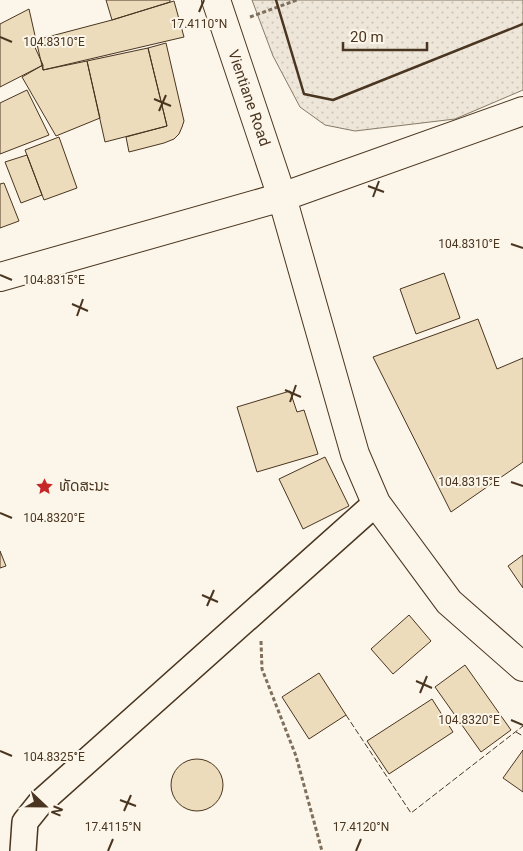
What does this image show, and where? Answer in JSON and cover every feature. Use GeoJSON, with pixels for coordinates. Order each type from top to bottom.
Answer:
{"type":"FeatureCollection","features":[{"type":"Feature","properties":{"kind":"main road","name":"Vientiane Road"},"geometry":{"type":"LineString","coordinates":[[216,0],[282,197],[355,454],[376,503],[449,602],[523,667]]}},
{"type":"Feature","properties":{"kind":"main road"},"geometry":{"type":"LineString","coordinates":[[0,277],[282,197],[523,111]]}},
{"type":"Feature","properties":{"kind":"street"},"geometry":{"type":"LineString","coordinates":[[23,851],[25,822],[41,802],[376,503]]}},
{"type":"Feature","properties":{"kind":"path"},"geometry":{"type":"LineString","coordinates":[[224,27],[297,0]]}},
{"type":"Feature","properties":{"kind":"path"},"geometry":{"type":"LineString","coordinates":[[259,608],[262,669],[296,756],[322,851]]}},
{"type":"Feature","properties":{"kind":"shaded area"},"geometry":{"type":"Polygon","coordinates":[[[252,0],[523,0],[523,90],[455,119],[355,131],[325,125],[300,107],[273,56],[252,0]]]}},
{"type":"Feature","properties":{"kind":"building"},"geometry":{"type":"Polygon","coordinates":[[[106,0],[170,0],[170,2],[112,20],[106,0]]]}},
{"type":"Feature","properties":{"kind":"building"},"geometry":{"type":"Polygon","coordinates":[[[174,1],[184,37],[43,70],[36,40],[174,1]]]}},
{"type":"Feature","properties":{"kind":"building"},"geometry":{"type":"Polygon","coordinates":[[[29,9],[36,40],[33,43],[43,65],[0,87],[0,24],[29,9]]]}},
{"type":"Feature","properties":{"kind":"building"},"geometry":{"type":"Polygon","coordinates":[[[166,43],[184,121],[182,127],[174,139],[129,152],[126,137],[167,126],[148,48],[166,43]]]}},
{"type":"Feature","properties":{"kind":"building"},"geometry":{"type":"Polygon","coordinates":[[[148,48],[167,126],[105,142],[87,61],[148,48]]]}},
{"type":"Feature","properties":{"kind":"building"},"geometry":{"type":"Polygon","coordinates":[[[87,61],[100,118],[56,136],[22,77],[43,65],[43,70],[87,61]]]}},
{"type":"Feature","properties":{"kind":"building"},"geometry":{"type":"Polygon","coordinates":[[[27,90],[49,135],[0,154],[0,103],[27,90]]]}},
{"type":"Feature","properties":{"kind":"building"},"geometry":{"type":"Polygon","coordinates":[[[59,137],[77,188],[44,200],[25,150],[59,137]]]}},
{"type":"Feature","properties":{"kind":"building"},"geometry":{"type":"Polygon","coordinates":[[[27,155],[42,195],[21,203],[5,162],[27,155]]]}},
{"type":"Feature","properties":{"kind":"building"},"geometry":{"type":"Polygon","coordinates":[[[4,183],[19,221],[0,228],[0,184],[4,183]]]}},
{"type":"Feature","properties":{"kind":"building"},"geometry":{"type":"Polygon","coordinates":[[[444,273],[460,318],[416,334],[400,289],[444,273]]]}},
{"type":"Feature","properties":{"kind":"building"},"geometry":{"type":"Polygon","coordinates":[[[478,319],[497,369],[523,358],[523,462],[451,512],[373,357],[478,319]]]}},
{"type":"Feature","properties":{"kind":"building"},"geometry":{"type":"Polygon","coordinates":[[[290,391],[297,412],[304,410],[318,454],[257,472],[237,407],[290,391]]]}},
{"type":"Feature","properties":{"kind":"building"},"geometry":{"type":"Polygon","coordinates":[[[325,457],[349,506],[303,529],[279,479],[325,457]]]}},
{"type":"Feature","properties":{"kind":"building"},"geometry":{"type":"Polygon","coordinates":[[[0,551],[6,566],[0,568],[0,551]]]}},
{"type":"Feature","properties":{"kind":"building"},"geometry":{"type":"Polygon","coordinates":[[[523,555],[523,588],[508,566],[523,555]]]}},
{"type":"Feature","properties":{"kind":"building"},"geometry":{"type":"Polygon","coordinates":[[[409,615],[431,641],[393,674],[371,649],[409,615]]]}},
{"type":"Feature","properties":{"kind":"building"},"geometry":{"type":"Polygon","coordinates":[[[465,665],[511,730],[481,752],[435,687],[465,665]]]}},
{"type":"Feature","properties":{"kind":"building"},"geometry":{"type":"Polygon","coordinates":[[[319,673],[346,715],[309,739],[282,697],[319,673]]]}},
{"type":"Feature","properties":{"kind":"building"},"geometry":{"type":"Polygon","coordinates":[[[432,699],[453,732],[389,774],[367,741],[432,699]]]}},
{"type":"Feature","properties":{"kind":"building"},"geometry":{"type":"Polygon","coordinates":[[[523,750],[523,792],[503,778],[523,750]]]}},
{"type":"Feature","properties":{"kind":"building"},"geometry":{"type":"Polygon","coordinates":[[[192,759],[202,759],[216,766],[223,780],[223,790],[216,804],[202,811],[192,811],[182,807],[175,800],[171,790],[171,780],[175,770],[182,763],[192,759]]]}},
{"type":"Feature","properties":{"kind":"fence"},"geometry":{"type":"LineString","coordinates":[[346,715],[411,813],[523,726]]}},
{"type":"Feature","properties":{"kind":"fence"},"geometry":{"type":"LineString","coordinates":[[516,732],[523,736]]}},
{"type":"Feature","properties":{"kind":"wall"},"geometry":{"type":"LineString","coordinates":[[276,0],[304,94],[333,100],[523,24]]}},
{"type":"Feature","properties":{"kind":"place","name":"ທັດສະນະ"},"geometry":{"type":"Point","coordinates":[45,486]}}]}
